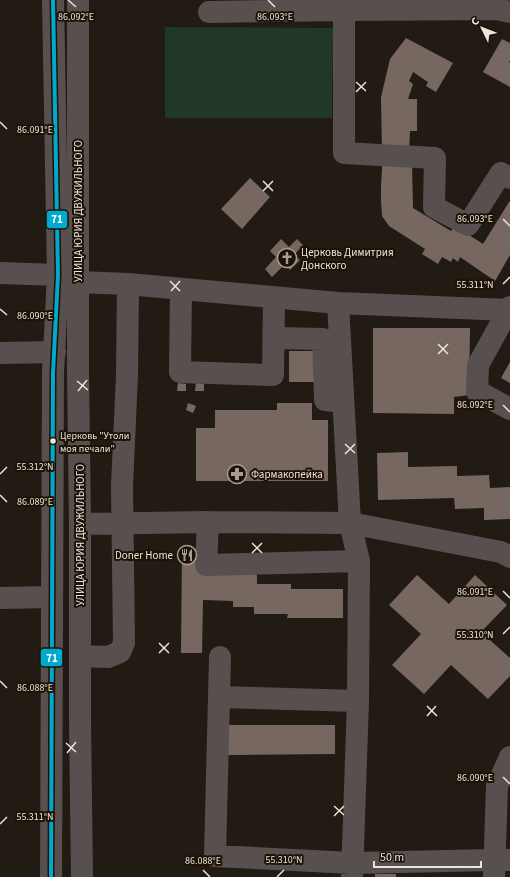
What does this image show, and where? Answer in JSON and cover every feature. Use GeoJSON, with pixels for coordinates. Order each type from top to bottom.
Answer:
{"type":"FeatureCollection","features":[{"type":"Feature","properties":{"kind":"street","name":"УЛИЦА ЮРИЯ ДВУЖИЛЬНОГО"},"geometry":{"type":"LineString","coordinates":[[53,0],[68,279],[78,373],[82,877]]}},
{"type":"Feature","properties":{"kind":"street","name":"УЛИЦА ЮРИЯ ДВУЖИЛЬНОГО"},"geometry":{"type":"LineString","coordinates":[[51,877],[53,381],[55,352],[68,279],[78,0]]}},
{"type":"Feature","properties":{"kind":"street"},"geometry":{"type":"LineString","coordinates":[[210,12],[344,5],[497,9],[510,12]]}},
{"type":"Feature","properties":{"kind":"street"},"geometry":{"type":"LineString","coordinates":[[344,5],[344,153],[435,158],[434,207],[468,225],[501,173],[510,178]]}},
{"type":"Feature","properties":{"kind":"street"},"geometry":{"type":"LineString","coordinates":[[0,274],[338,303],[509,310],[478,365],[477,391],[510,408]]}},
{"type":"Feature","properties":{"kind":"street"},"geometry":{"type":"LineString","coordinates":[[80,656],[108,657],[120,652],[124,643],[122,486],[127,375],[128,284]]}},
{"type":"Feature","properties":{"kind":"street"},"geometry":{"type":"LineString","coordinates":[[180,289],[180,372],[273,375],[274,297]]}},
{"type":"Feature","properties":{"kind":"street"},"geometry":{"type":"LineString","coordinates":[[338,303],[350,523],[358,561],[358,701],[352,870]]}},
{"type":"Feature","properties":{"kind":"street"},"geometry":{"type":"LineString","coordinates":[[274,338],[323,339],[325,400],[343,402]]}},
{"type":"Feature","properties":{"kind":"street"},"geometry":{"type":"LineString","coordinates":[[0,353],[55,352]]}},
{"type":"Feature","properties":{"kind":"street"},"geometry":{"type":"LineString","coordinates":[[80,524],[208,522],[350,523],[501,552],[510,557]]}},
{"type":"Feature","properties":{"kind":"street"},"geometry":{"type":"LineString","coordinates":[[208,522],[206,565],[358,561]]}},
{"type":"Feature","properties":{"kind":"street"},"geometry":{"type":"LineString","coordinates":[[0,598],[52,597]]}},
{"type":"Feature","properties":{"kind":"street"},"geometry":{"type":"LineString","coordinates":[[220,656],[215,856],[352,870],[499,866],[497,786],[510,757]]}},
{"type":"Feature","properties":{"kind":"street"},"geometry":{"type":"LineString","coordinates":[[219,697],[358,701]]}},
{"type":"Feature","properties":{"kind":"street"},"geometry":{"type":"LineString","coordinates":[[51,719],[80,720]]}},
{"type":"Feature","properties":{"kind":"green space"},"geometry":{"type":"Polygon","coordinates":[[[165,27],[333,28],[332,118],[165,118],[165,27]]]}},
{"type":"Feature","properties":{"kind":"building"},"geometry":{"type":"Polygon","coordinates":[[[406,38],[453,63],[436,92],[426,86],[428,82],[413,72],[409,81],[413,84],[408,99],[417,99],[417,131],[410,131],[409,153],[412,163],[413,208],[451,231],[455,226],[483,244],[510,202],[510,255],[495,281],[460,257],[458,262],[453,258],[451,262],[442,257],[438,264],[422,254],[425,249],[389,226],[382,216],[381,187],[383,152],[381,97],[390,59],[406,38]]]}},
{"type":"Feature","properties":{"kind":"building"},"geometry":{"type":"Polygon","coordinates":[[[502,39],[510,43],[510,87],[483,72],[502,39]]]}},
{"type":"Feature","properties":{"kind":"building"},"geometry":{"type":"Polygon","coordinates":[[[250,178],[270,197],[242,229],[221,209],[250,178]]]}},
{"type":"Feature","properties":{"kind":"building","name":"Церковь Димитрия Донского"},"geometry":{"type":"Polygon","coordinates":[[[281,239],[289,247],[297,239],[303,245],[294,255],[300,260],[290,270],[285,264],[272,277],[265,269],[276,257],[270,251],[281,239]]]}},
{"type":"Feature","properties":{"kind":"building"},"geometry":{"type":"Polygon","coordinates":[[[373,328],[470,328],[469,395],[454,397],[454,414],[373,413],[373,328]]]}},
{"type":"Feature","properties":{"kind":"building"},"geometry":{"type":"Polygon","coordinates":[[[289,351],[319,351],[319,382],[289,382],[289,351]]]}},
{"type":"Feature","properties":{"kind":"building"},"geometry":{"type":"Polygon","coordinates":[[[510,362],[510,383],[501,378],[510,362]]]}},
{"type":"Feature","properties":{"kind":"building"},"geometry":{"type":"Polygon","coordinates":[[[178,383],[186,384],[186,391],[177,391],[178,383]]]}},
{"type":"Feature","properties":{"kind":"building"},"geometry":{"type":"Polygon","coordinates":[[[196,383],[204,384],[204,391],[195,391],[196,383]]]}},
{"type":"Feature","properties":{"kind":"building"},"geometry":{"type":"Polygon","coordinates":[[[188,403],[196,406],[193,413],[186,410],[188,403]]]}},
{"type":"Feature","properties":{"kind":"building"},"geometry":{"type":"Polygon","coordinates":[[[277,403],[312,403],[312,420],[328,420],[328,481],[196,481],[196,428],[215,428],[215,410],[277,410],[277,403]]]}},
{"type":"Feature","properties":{"kind":"building"},"geometry":{"type":"Polygon","coordinates":[[[408,452],[408,467],[457,466],[457,476],[489,475],[490,488],[510,487],[510,519],[484,520],[484,508],[455,509],[454,498],[378,500],[377,453],[408,452]]]}},
{"type":"Feature","properties":{"kind":"building"},"geometry":{"type":"Polygon","coordinates":[[[182,549],[203,549],[257,575],[257,584],[291,584],[291,589],[343,589],[343,618],[287,618],[288,614],[254,614],[254,607],[233,607],[233,601],[203,600],[202,653],[181,653],[182,549]]]}},
{"type":"Feature","properties":{"kind":"building"},"geometry":{"type":"Polygon","coordinates":[[[417,575],[449,604],[475,575],[507,605],[481,632],[510,658],[510,676],[488,699],[451,665],[424,694],[392,665],[421,634],[389,605],[417,575]]]}},
{"type":"Feature","properties":{"kind":"building"},"geometry":{"type":"Polygon","coordinates":[[[228,725],[335,725],[335,754],[228,755],[228,725]]]}},
{"type":"Feature","properties":{"kind":"building"},"geometry":{"type":"Polygon","coordinates":[[[375,874],[396,874],[396,877],[375,877],[375,874]]]}},
{"type":"Feature","properties":{"kind":"transit line","name":"71"},"geometry":{"type":"LineString","coordinates":[[51,877],[53,373],[58,275],[53,0]]}},
{"type":"Feature","properties":{"kind":"place","name":"Церковь Димитрия Донского"},"geometry":{"type":"Point","coordinates":[287,258]}},
{"type":"Feature","properties":{"kind":"place","name":"Церковь \"Утоли моя печали\""},"geometry":{"type":"Point","coordinates":[53,441]}},
{"type":"Feature","properties":{"kind":"place","name":"Фармакопейка"},"geometry":{"type":"Point","coordinates":[237,474]}},
{"type":"Feature","properties":{"kind":"place","name":"Doner Home"},"geometry":{"type":"Point","coordinates":[187,555]}}]}
